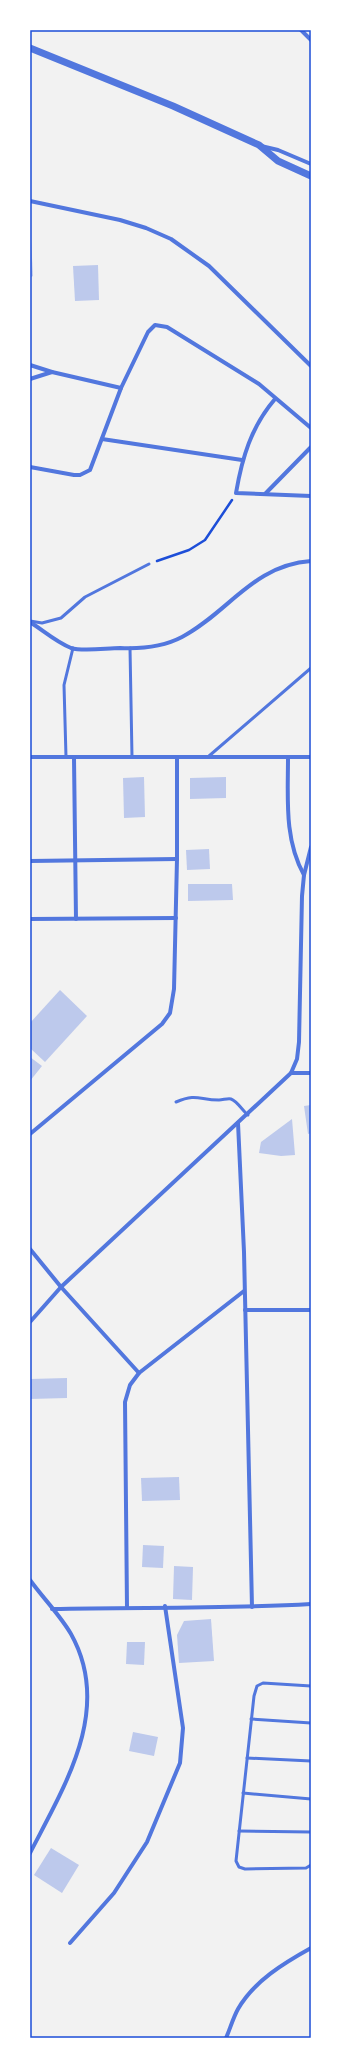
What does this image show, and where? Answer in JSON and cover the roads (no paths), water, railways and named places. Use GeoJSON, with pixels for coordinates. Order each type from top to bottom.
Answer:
{"type":"FeatureCollection","features":[{"type":"Feature","properties":{"kind":"street"},"geometry":{"type":"LineString","coordinates":[[301,30],[311,40]]}},
{"type":"Feature","properties":{"kind":"street"},"geometry":{"type":"LineString","coordinates":[[30,48],[173,106],[259,145],[278,150],[311,164]]}},
{"type":"Feature","properties":{"kind":"street"},"geometry":{"type":"LineString","coordinates":[[259,145],[278,161],[311,176]]}},
{"type":"Feature","properties":{"kind":"street"},"geometry":{"type":"LineString","coordinates":[[30,201],[120,220],[146,228],[171,239],[209,266],[311,366]]}},
{"type":"Feature","properties":{"kind":"street"},"geometry":{"type":"LineString","coordinates":[[30,467],[74,475],[85,473],[90,470],[121,388],[151,328],[161,325],[259,384],[311,428]]}},
{"type":"Feature","properties":{"kind":"street"},"geometry":{"type":"LineString","coordinates":[[30,364],[52,372],[121,388]]}},
{"type":"Feature","properties":{"kind":"street"},"geometry":{"type":"LineString","coordinates":[[30,379],[52,372]]}},
{"type":"Feature","properties":{"kind":"street"},"geometry":{"type":"LineString","coordinates":[[275,399],[258,423],[242,460],[236,493],[311,496]]}},
{"type":"Feature","properties":{"kind":"street"},"geometry":{"type":"LineString","coordinates":[[102,439],[242,460]]}},
{"type":"Feature","properties":{"kind":"street"},"geometry":{"type":"LineString","coordinates":[[265,494],[311,447]]}},
{"type":"Feature","properties":{"kind":"street"},"geometry":{"type":"LineString","coordinates":[[30,621],[57,641],[73,648],[130,648],[157,646],[181,638],[193,630],[249,584],[266,573],[283,565],[311,561]]}},
{"type":"Feature","properties":{"kind":"street"},"geometry":{"type":"LineString","coordinates":[[30,757],[311,757]]}},
{"type":"Feature","properties":{"kind":"street"},"geometry":{"type":"LineString","coordinates":[[74,758],[76,919]]}},
{"type":"Feature","properties":{"kind":"street"},"geometry":{"type":"LineString","coordinates":[[30,1134],[162,1024],[170,1013],[174,989],[176,918],[177,758]]}},
{"type":"Feature","properties":{"kind":"street"},"geometry":{"type":"LineString","coordinates":[[288,758],[289,830],[298,865],[304,875]]}},
{"type":"Feature","properties":{"kind":"street"},"geometry":{"type":"LineString","coordinates":[[30,1322],[61,1287],[248,1115],[291,1073],[297,1059],[299,1042],[300,943],[304,875],[311,847]]}},
{"type":"Feature","properties":{"kind":"street"},"geometry":{"type":"LineString","coordinates":[[30,861],[177,859]]}},
{"type":"Feature","properties":{"kind":"street"},"geometry":{"type":"LineString","coordinates":[[30,918],[176,918]]}},
{"type":"Feature","properties":{"kind":"street"},"geometry":{"type":"LineString","coordinates":[[291,1073],[311,1073]]}},
{"type":"Feature","properties":{"kind":"street"},"geometry":{"type":"LineString","coordinates":[[238,1123],[245,1310],[252,1607]]}},
{"type":"Feature","properties":{"kind":"street"},"geometry":{"type":"LineString","coordinates":[[30,1249],[61,1287],[138,1373]]}},
{"type":"Feature","properties":{"kind":"street"},"geometry":{"type":"LineString","coordinates":[[127,1608],[125,1402],[130,1385],[138,1373],[244,1291]]}},
{"type":"Feature","properties":{"kind":"street"},"geometry":{"type":"LineString","coordinates":[[245,1310],[311,1310]]}},
{"type":"Feature","properties":{"kind":"street"},"geometry":{"type":"LineString","coordinates":[[30,1580],[70,1633],[83,1660],[88,1683],[88,1707],[71,1773],[30,1853]]}},
{"type":"Feature","properties":{"kind":"street"},"geometry":{"type":"LineString","coordinates":[[52,1609],[165,1606],[252,1607],[311,1604]]}},
{"type":"Feature","properties":{"kind":"street"},"geometry":{"type":"LineString","coordinates":[[70,1943],[114,1893],[147,1842],[180,1763],[183,1728],[165,1606]]}},
{"type":"Feature","properties":{"kind":"street"},"geometry":{"type":"LineString","coordinates":[[226,2038],[238,2009],[261,1981],[291,1959],[311,1948]]}},
{"type":"Feature","properties":{"kind":"lane"},"geometry":{"type":"LineString","coordinates":[[30,621],[42,623],[61,618],[85,597],[149,564]]}},
{"type":"Feature","properties":{"kind":"lane"},"geometry":{"type":"LineString","coordinates":[[66,757],[64,685],[73,648]]}},
{"type":"Feature","properties":{"kind":"lane"},"geometry":{"type":"LineString","coordinates":[[130,648],[132,756]]}},
{"type":"Feature","properties":{"kind":"lane"},"geometry":{"type":"LineString","coordinates":[[209,756],[311,668]]}},
{"type":"Feature","properties":{"kind":"lane"},"geometry":{"type":"LineString","coordinates":[[176,1102],[187,1097],[197,1096],[214,1100],[230,1099],[233,1100],[248,1115]]}},
{"type":"Feature","properties":{"kind":"lane"},"geometry":{"type":"LineString","coordinates":[[311,1686],[263,1683],[257,1686],[251,1718],[236,1861],[239,1867],[245,1869],[306,1868],[311,1865]]}},
{"type":"Feature","properties":{"kind":"lane"},"geometry":{"type":"LineString","coordinates":[[251,1718],[311,1723]]}},
{"type":"Feature","properties":{"kind":"lane"},"geometry":{"type":"LineString","coordinates":[[247,1758],[311,1761]]}},
{"type":"Feature","properties":{"kind":"lane"},"geometry":{"type":"LineString","coordinates":[[243,1794],[311,1799]]}},
{"type":"Feature","properties":{"kind":"lane"},"geometry":{"type":"LineString","coordinates":[[239,1831],[311,1832]]}}]}
